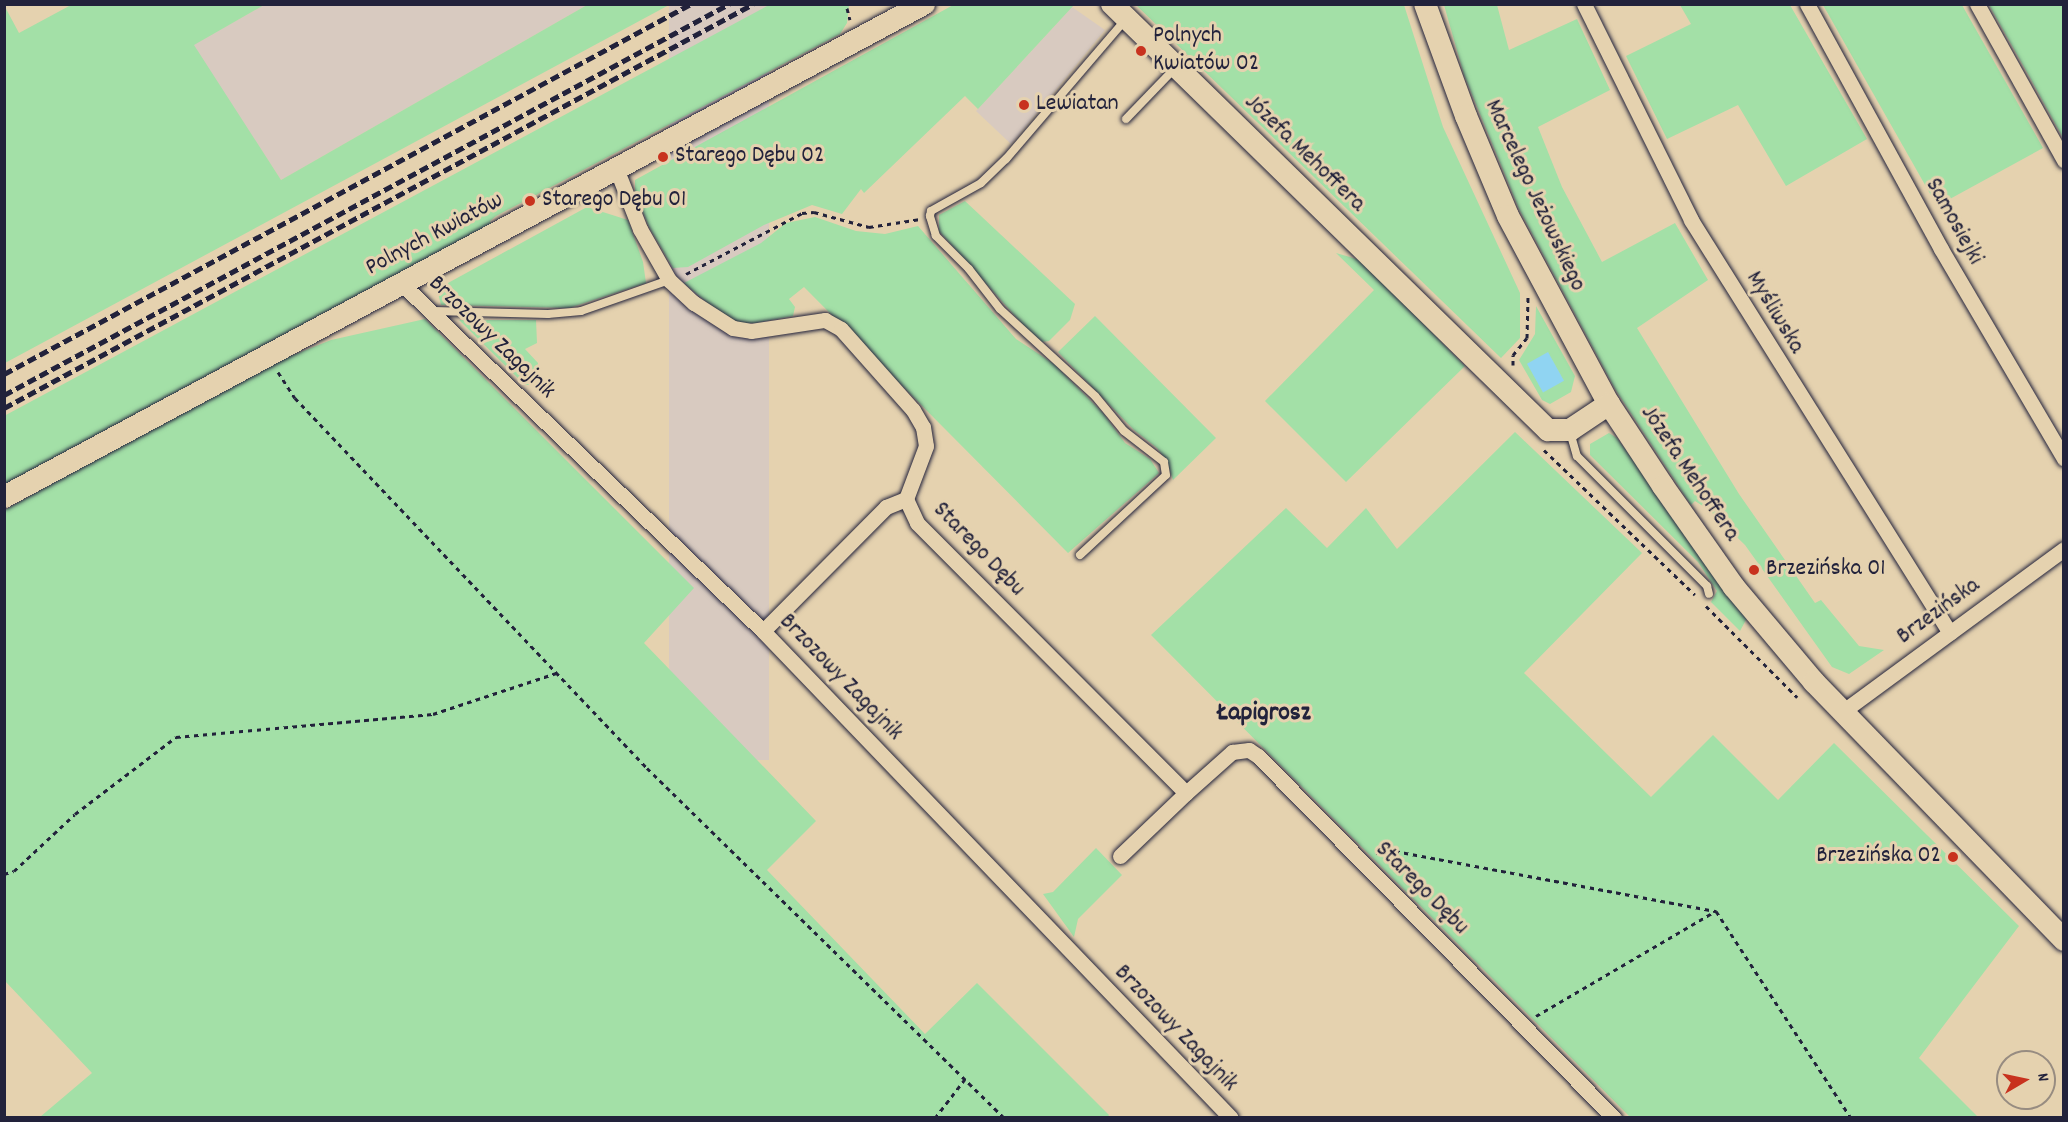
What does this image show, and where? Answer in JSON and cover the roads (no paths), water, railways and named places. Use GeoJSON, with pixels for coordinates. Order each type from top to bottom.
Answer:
{"type":"FeatureCollection","features":[{"type":"Feature","properties":{"kind":"street","name":"Polnych Kwiatów"},"geometry":{"type":"LineString","coordinates":[[4,496],[924,4]]}},
{"type":"Feature","properties":{"kind":"street","name":"Marcelego Jeżowskiego"},"geometry":{"type":"LineString","coordinates":[[1425,4],[1466,116],[1508,216],[1609,404]]}},
{"type":"Feature","properties":{"kind":"street","name":"Myśliwska"},"geometry":{"type":"LineString","coordinates":[[1584,4],[1691,220],[1950,633]]}},
{"type":"Feature","properties":{"kind":"street","name":"Samosiejki"},"geometry":{"type":"LineString","coordinates":[[1807,4],[1941,249],[2064,459]]}},
{"type":"Feature","properties":{"kind":"street"},"geometry":{"type":"LineString","coordinates":[[1977,4],[2064,160]]}},
{"type":"Feature","properties":{"kind":"street","name":"Józefa Mehoffera"},"geometry":{"type":"LineString","coordinates":[[1119,12],[1548,430],[1570,430],[1609,404],[1734,586],[1842,712],[2064,940]]}},
{"type":"Feature","properties":{"kind":"street","name":"Starego Dębu"},"geometry":{"type":"LineString","coordinates":[[616,168],[640,229],[669,280],[733,328],[751,331],[825,320],[840,329],[914,410],[923,427],[926,446],[906,499],[917,523],[1186,793]]}},
{"type":"Feature","properties":{"kind":"street","name":"Brzozowy Zagajnik"},"geometry":{"type":"LineString","coordinates":[[402,284],[434,311],[763,631],[1231,1118]]}},
{"type":"Feature","properties":{"kind":"street"},"geometry":{"type":"LineString","coordinates":[[763,631],[886,507],[906,499]]}},
{"type":"Feature","properties":{"kind":"street","name":"Brzezińska"},"geometry":{"type":"LineString","coordinates":[[1842,712],[2064,549]]}},
{"type":"Feature","properties":{"kind":"street","name":"Starego Dębu"},"geometry":{"type":"LineString","coordinates":[[1120,856],[1232,752],[1249,750],[1357,856],[1614,1118]]}},
{"type":"Feature","properties":{"kind":"lane"},"geometry":{"type":"LineString","coordinates":[[1080,555],[1166,476],[1164,462],[1124,431],[1095,396],[1000,309],[969,268],[936,236],[930,216],[931,211],[981,183],[1006,159],[1119,12]]}},
{"type":"Feature","properties":{"kind":"lane"},"geometry":{"type":"LineString","coordinates":[[1126,119],[1176,67]]}},
{"type":"Feature","properties":{"kind":"lane"},"geometry":{"type":"LineString","coordinates":[[434,311],[548,314],[581,311],[669,280]]}},
{"type":"Feature","properties":{"kind":"lane"},"geometry":{"type":"LineString","coordinates":[[1570,430],[1577,456],[1707,586],[1709,594]]}},
{"type":"Feature","properties":{"kind":"water"},"geometry":{"type":"Polygon","coordinates":[[[1548,352],[1564,381],[1543,392],[1527,364],[1548,352]]]}},
{"type":"Feature","properties":{"kind":"railway"},"geometry":{"type":"LineString","coordinates":[[4,374],[691,4]]}},
{"type":"Feature","properties":{"kind":"railway"},"geometry":{"type":"LineString","coordinates":[[4,395],[729,4]]}},
{"type":"Feature","properties":{"kind":"railway"},"geometry":{"type":"LineString","coordinates":[[4,408],[753,4]]}},
{"type":"Feature","properties":{"kind":"place","name":"Polnych Kwiatów 02"},"geometry":{"type":"Point","coordinates":[1141,51]}},
{"type":"Feature","properties":{"kind":"place","name":"Lewiatan"},"geometry":{"type":"Point","coordinates":[1024,105]}},
{"type":"Feature","properties":{"kind":"place","name":"Starego Dębu 02"},"geometry":{"type":"Point","coordinates":[663,157]}},
{"type":"Feature","properties":{"kind":"place","name":"Starego Dębu 01"},"geometry":{"type":"Point","coordinates":[530,201]}},
{"type":"Feature","properties":{"kind":"place","name":"Brzezińska 01"},"geometry":{"type":"Point","coordinates":[1754,570]}},
{"type":"Feature","properties":{"kind":"place","name":"Brzezińska 02"},"geometry":{"type":"Point","coordinates":[1953,857]}},
{"type":"Feature","properties":{"kind":"district","name":"Łapigrosz"},"geometry":{"type":"Point","coordinates":[1264,714]}}]}
